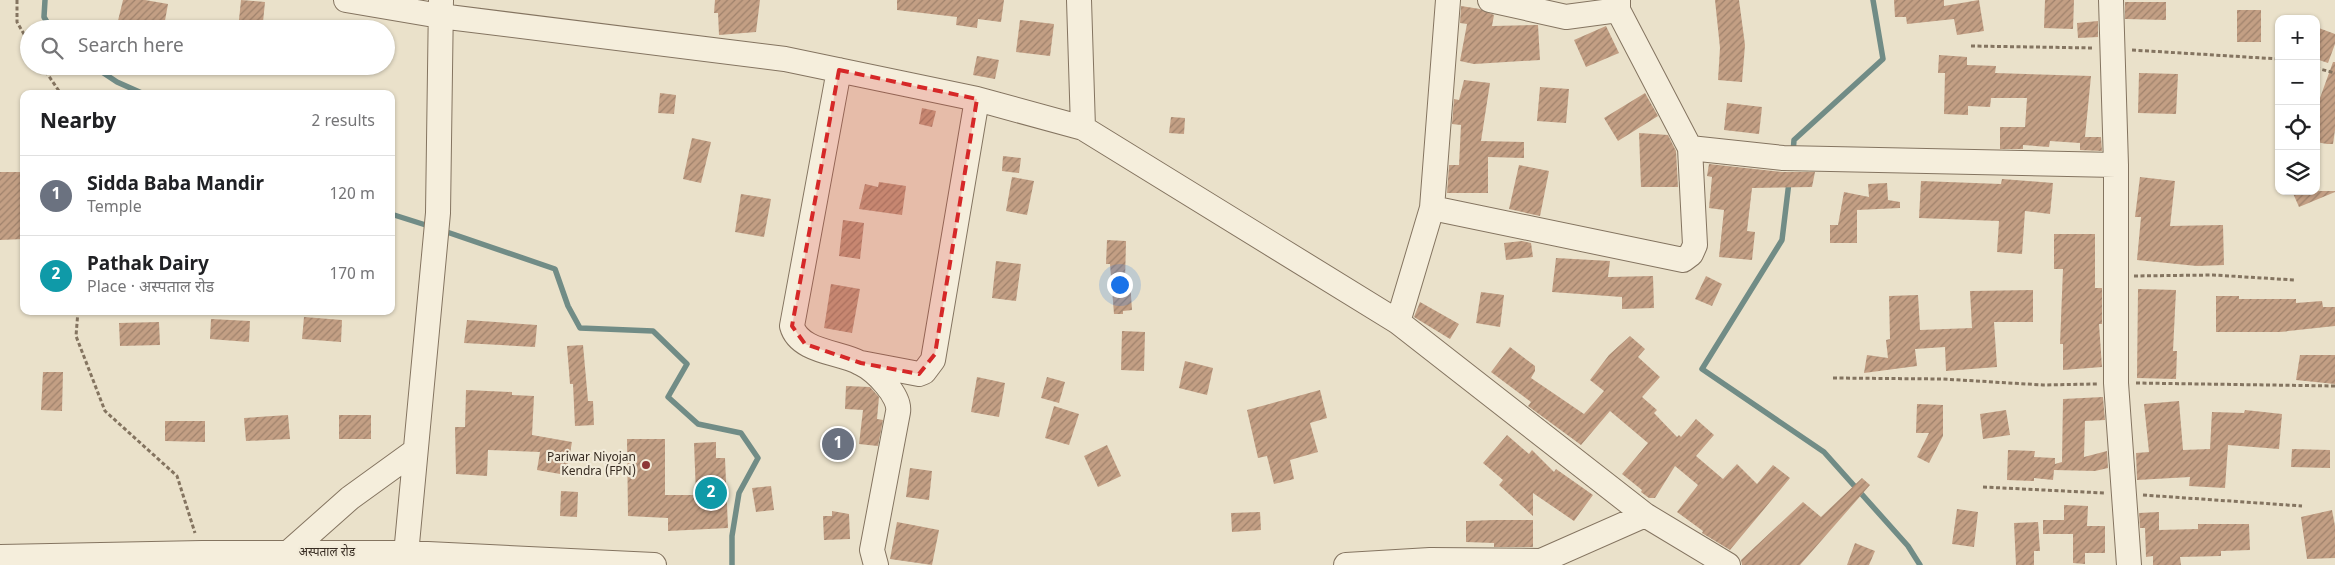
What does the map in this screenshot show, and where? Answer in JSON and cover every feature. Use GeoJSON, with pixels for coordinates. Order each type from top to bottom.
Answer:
{"type":"FeatureCollection","features":[{"type":"Feature","properties":{"kind":"street"},"geometry":{"type":"LineString","coordinates":[[346,0],[440,8],[785,59],[977,98],[1083,128],[1398,322],[1645,516],[1728,565]]}},
{"type":"Feature","properties":{"kind":"street"},"geometry":{"type":"LineString","coordinates":[[1079,0],[1083,128]]}},
{"type":"Feature","properties":{"kind":"street"},"geometry":{"type":"LineString","coordinates":[[1398,322],[1432,208],[1448,0]]}},
{"type":"Feature","properties":{"kind":"street"},"geometry":{"type":"LineString","coordinates":[[1432,208],[1683,260],[1691,254],[1695,245],[1690,148],[1618,5],[1566,17],[1490,0]]}},
{"type":"Feature","properties":{"kind":"street"},"geometry":{"type":"LineString","coordinates":[[2111,0],[2116,165],[2116,383],[2129,565]]}},
{"type":"Feature","properties":{"kind":"street"},"geometry":{"type":"LineString","coordinates":[[406,559],[438,213],[440,8]]}},
{"type":"Feature","properties":{"kind":"street"},"geometry":{"type":"LineString","coordinates":[[839,70],[792,326],[796,337],[806,344],[862,364],[919,374],[924,372],[933,360],[977,98]]}},
{"type":"Feature","properties":{"kind":"street"},"geometry":{"type":"LineString","coordinates":[[1690,148],[1793,158],[2116,165]]}},
{"type":"Feature","properties":{"kind":"street"},"geometry":{"type":"LineString","coordinates":[[862,364],[894,393],[899,406],[872,550],[876,565]]}},
{"type":"Feature","properties":{"kind":"street"},"geometry":{"type":"LineString","coordinates":[[288,553],[350,498],[415,452]]}},
{"type":"Feature","properties":{"kind":"street"},"geometry":{"type":"LineString","coordinates":[[1346,565],[1430,560],[1541,560],[1645,516]]}},
{"type":"Feature","properties":{"kind":"street","name":"अस्पताल रोड"},"geometry":{"type":"LineString","coordinates":[[0,557],[202,559],[288,553],[406,559],[654,565]]}},
{"type":"Feature","properties":{"kind":"path"},"geometry":{"type":"LineString","coordinates":[[17,0],[17,22],[20,27]]}},
{"type":"Feature","properties":{"kind":"path"},"geometry":{"type":"LineString","coordinates":[[1972,46],[2112,49],[2275,59]]}},
{"type":"Feature","properties":{"kind":"path"},"geometry":{"type":"LineString","coordinates":[[2320,69],[2335,72]]}},
{"type":"Feature","properties":{"kind":"path"},"geometry":{"type":"LineString","coordinates":[[48,75],[58,90]]}},
{"type":"Feature","properties":{"kind":"path"},"geometry":{"type":"LineString","coordinates":[[2116,276],[2213,276],[2295,280]]}},
{"type":"Feature","properties":{"kind":"path"},"geometry":{"type":"LineString","coordinates":[[78,315],[76,336],[105,411],[177,476],[202,559]]}},
{"type":"Feature","properties":{"kind":"path"},"geometry":{"type":"LineString","coordinates":[[1833,378],[1943,379],[2043,385],[2116,383],[2335,386]]}},
{"type":"Feature","properties":{"kind":"path"},"geometry":{"type":"LineString","coordinates":[[1983,487],[2302,506]]}},
{"type":"Feature","properties":{"kind":"highlighted area"},"geometry":{"type":"Polygon","coordinates":[[[839,70],[977,99],[935,354],[919,374],[861,363],[805,344],[792,326],[839,70]]]}},
{"type":"Feature","properties":{"kind":"building"},"geometry":{"type":"Polygon","coordinates":[[[123,0],[145,0],[168,4],[165,20],[118,20],[123,0]]]}},
{"type":"Feature","properties":{"kind":"building"},"geometry":{"type":"Polygon","coordinates":[[[241,0],[265,2],[263,20],[239,20],[241,0]]]}},
{"type":"Feature","properties":{"kind":"building"},"geometry":{"type":"Polygon","coordinates":[[[715,0],[760,0],[756,32],[719,35],[718,13],[714,13],[715,0]]]}},
{"type":"Feature","properties":{"kind":"building"},"geometry":{"type":"Polygon","coordinates":[[[897,0],[1004,0],[1001,22],[978,19],[977,28],[956,25],[957,17],[897,10],[897,0]]]}},
{"type":"Feature","properties":{"kind":"building"},"geometry":{"type":"Polygon","coordinates":[[[1715,0],[1739,0],[1745,45],[1742,82],[1718,80],[1720,48],[1715,0]]]}},
{"type":"Feature","properties":{"kind":"building"},"geometry":{"type":"Polygon","coordinates":[[[1894,0],[1944,0],[1944,6],[1979,0],[1984,31],[1957,35],[1954,19],[1907,24],[1906,17],[1895,17],[1894,0]]]}},
{"type":"Feature","properties":{"kind":"building"},"geometry":{"type":"Polygon","coordinates":[[[2045,0],[2074,0],[2073,29],[2044,28],[2045,0]]]}},
{"type":"Feature","properties":{"kind":"building"},"geometry":{"type":"Polygon","coordinates":[[[2125,2],[2166,2],[2166,20],[2125,19],[2125,2]]]}},
{"type":"Feature","properties":{"kind":"building"},"geometry":{"type":"Polygon","coordinates":[[[1461,6],[1480,9],[1494,15],[1492,26],[1538,25],[1540,60],[1474,64],[1460,61],[1467,24],[1460,23],[1461,6]]]}},
{"type":"Feature","properties":{"kind":"building"},"geometry":{"type":"Polygon","coordinates":[[[2237,10],[2261,10],[2261,42],[2237,42],[2237,10]]]}},
{"type":"Feature","properties":{"kind":"building"},"geometry":{"type":"Polygon","coordinates":[[[1020,20],[1054,24],[1050,56],[1016,52],[1020,20]]]}},
{"type":"Feature","properties":{"kind":"building"},"geometry":{"type":"Polygon","coordinates":[[[2098,21],[2098,37],[2078,38],[2077,23],[2098,21]]]}},
{"type":"Feature","properties":{"kind":"building"},"geometry":{"type":"Polygon","coordinates":[[[1606,26],[1619,53],[1586,67],[1574,40],[1606,26]]]}},
{"type":"Feature","properties":{"kind":"building"},"geometry":{"type":"Polygon","coordinates":[[[2320,28],[2335,34],[2335,44],[2328,63],[2320,60],[2320,28]]]}},
{"type":"Feature","properties":{"kind":"building"},"geometry":{"type":"Polygon","coordinates":[[[1939,55],[1967,57],[1967,65],[1996,66],[1995,73],[2091,76],[2085,137],[2101,137],[2102,151],[2080,150],[2080,143],[2050,141],[2049,147],[2023,145],[2023,149],[2000,149],[2000,127],[2025,127],[2027,98],[1991,98],[1990,107],[1968,106],[1968,115],[1944,114],[1945,73],[1938,73],[1939,55]]]}},
{"type":"Feature","properties":{"kind":"building"},"geometry":{"type":"Polygon","coordinates":[[[977,56],[999,60],[995,79],[973,75],[977,56]]]}},
{"type":"Feature","properties":{"kind":"building"},"geometry":{"type":"Polygon","coordinates":[[[2333,62],[2335,62],[2335,130],[2333,144],[2320,143],[2320,98],[2333,62]]]}},
{"type":"Feature","properties":{"kind":"building"},"geometry":{"type":"Polygon","coordinates":[[[2139,73],[2178,74],[2176,114],[2138,113],[2139,73]]]}},
{"type":"Feature","properties":{"kind":"building"},"geometry":{"type":"Polygon","coordinates":[[[1464,80],[1490,83],[1481,141],[1524,142],[1524,158],[1488,157],[1488,193],[1447,193],[1449,165],[1459,165],[1461,125],[1452,124],[1454,99],[1459,100],[1464,80]]]}},
{"type":"Feature","properties":{"kind":"building"},"geometry":{"type":"Polygon","coordinates":[[[1540,87],[1569,89],[1566,123],[1537,121],[1540,87]]]}},
{"type":"Feature","properties":{"kind":"building"},"geometry":{"type":"Polygon","coordinates":[[[660,93],[676,95],[674,114],[658,113],[660,93]]]}},
{"type":"Feature","properties":{"kind":"building"},"geometry":{"type":"Polygon","coordinates":[[[1645,93],[1658,116],[1618,141],[1604,118],[1645,93]]]}},
{"type":"Feature","properties":{"kind":"building"},"geometry":{"type":"Polygon","coordinates":[[[1727,103],[1762,107],[1759,134],[1724,130],[1727,103]]]}},
{"type":"Feature","properties":{"kind":"building"},"geometry":{"type":"Polygon","coordinates":[[[922,108],[936,111],[932,127],[919,124],[922,108]]]}},
{"type":"Feature","properties":{"kind":"building"},"geometry":{"type":"Polygon","coordinates":[[[1171,117],[1185,118],[1184,134],[1169,133],[1171,117]]]}},
{"type":"Feature","properties":{"kind":"building"},"geometry":{"type":"Polygon","coordinates":[[[1639,133],[1668,135],[1676,151],[1678,187],[1641,187],[1639,133]]]}},
{"type":"Feature","properties":{"kind":"building"},"geometry":{"type":"Polygon","coordinates":[[[692,138],[711,142],[701,183],[683,179],[692,138]]]}},
{"type":"Feature","properties":{"kind":"building"},"geometry":{"type":"Polygon","coordinates":[[[1003,156],[1021,158],[1019,173],[1002,171],[1003,156]]]}},
{"type":"Feature","properties":{"kind":"building"},"geometry":{"type":"Polygon","coordinates":[[[1709,164],[1782,172],[1815,172],[1812,187],[1752,188],[1747,231],[1755,232],[1752,260],[1719,257],[1724,210],[1709,208],[1712,177],[1707,176],[1709,164]]]}},
{"type":"Feature","properties":{"kind":"building"},"geometry":{"type":"Polygon","coordinates":[[[1519,165],[1549,171],[1540,216],[1509,209],[1519,165]]]}},
{"type":"Feature","properties":{"kind":"building"},"geometry":{"type":"Polygon","coordinates":[[[0,172],[20,172],[20,239],[0,240],[0,172]]]}},
{"type":"Feature","properties":{"kind":"building"},"geometry":{"type":"Polygon","coordinates":[[[1012,177],[1034,181],[1027,215],[1006,211],[1012,177]]]}},
{"type":"Feature","properties":{"kind":"building"},"geometry":{"type":"Polygon","coordinates":[[[2140,177],[2175,181],[2170,226],[2223,225],[2224,265],[2197,266],[2137,260],[2141,217],[2135,217],[2140,177]]]}},
{"type":"Feature","properties":{"kind":"building"},"geometry":{"type":"Polygon","coordinates":[[[2002,179],[2053,183],[2050,214],[2025,211],[2022,254],[1997,252],[1999,221],[1919,218],[1921,181],[2001,184],[2002,179]]]}},
{"type":"Feature","properties":{"kind":"building"},"geometry":{"type":"Polygon","coordinates":[[[879,182],[906,186],[902,215],[859,209],[865,184],[878,187],[879,182]]]}},
{"type":"Feature","properties":{"kind":"building"},"geometry":{"type":"Polygon","coordinates":[[[1887,183],[1888,200],[1900,202],[1900,208],[1857,210],[1857,243],[1830,243],[1830,225],[1838,225],[1844,192],[1869,197],[1868,184],[1887,183]]]}},
{"type":"Feature","properties":{"kind":"building"},"geometry":{"type":"Polygon","coordinates":[[[2320,191],[2335,191],[2335,192],[2299,207],[2294,195],[2320,195],[2320,191]]]}},
{"type":"Feature","properties":{"kind":"building"},"geometry":{"type":"Polygon","coordinates":[[[741,194],[771,199],[764,237],[735,232],[741,194]]]}},
{"type":"Feature","properties":{"kind":"building"},"geometry":{"type":"Polygon","coordinates":[[[843,220],[864,223],[860,259],[839,256],[843,220]]]}},
{"type":"Feature","properties":{"kind":"building"},"geometry":{"type":"Polygon","coordinates":[[[2054,234],[2095,234],[2095,288],[2102,288],[2102,324],[2099,324],[2102,367],[2063,370],[2063,344],[2060,344],[2063,269],[2054,269],[2054,234]]]}},
{"type":"Feature","properties":{"kind":"building"},"geometry":{"type":"Polygon","coordinates":[[[1107,240],[1126,241],[1125,282],[1130,281],[1132,310],[1123,311],[1123,314],[1114,314],[1110,264],[1106,264],[1107,240]]]}},
{"type":"Feature","properties":{"kind":"building"},"geometry":{"type":"Polygon","coordinates":[[[1522,241],[1531,243],[1533,257],[1506,260],[1504,243],[1522,241]]]}},
{"type":"Feature","properties":{"kind":"building"},"geometry":{"type":"Polygon","coordinates":[[[1556,258],[1610,261],[1608,277],[1653,276],[1654,308],[1622,309],[1622,297],[1552,292],[1556,258]]]}},
{"type":"Feature","properties":{"kind":"building"},"geometry":{"type":"Polygon","coordinates":[[[996,261],[1021,264],[1016,301],[992,298],[996,261]]]}},
{"type":"Feature","properties":{"kind":"building"},"geometry":{"type":"Polygon","coordinates":[[[1706,276],[1722,284],[1712,306],[1695,299],[1706,276]]]}},
{"type":"Feature","properties":{"kind":"building"},"geometry":{"type":"Polygon","coordinates":[[[831,284],[860,289],[852,333],[824,328],[831,284]]]}},
{"type":"Feature","properties":{"kind":"building"},"geometry":{"type":"Polygon","coordinates":[[[2138,289],[2176,290],[2173,351],[2177,351],[2176,379],[2137,378],[2138,289]]]}},
{"type":"Feature","properties":{"kind":"building"},"geometry":{"type":"Polygon","coordinates":[[[2033,290],[2033,322],[1994,322],[1997,367],[1946,371],[1945,347],[1915,349],[1917,366],[1864,373],[1867,355],[1888,358],[1886,340],[1890,339],[1889,296],[1918,295],[1920,330],[1972,328],[1970,291],[2033,290]]]}},
{"type":"Feature","properties":{"kind":"building"},"geometry":{"type":"Polygon","coordinates":[[[1481,292],[1504,295],[1500,327],[1476,323],[1481,292]]]}},
{"type":"Feature","properties":{"kind":"building"},"geometry":{"type":"Polygon","coordinates":[[[2216,296],[2239,296],[2239,299],[2296,299],[2296,303],[2322,301],[2323,307],[2335,307],[2335,326],[2280,332],[2216,332],[2216,296]]]}},
{"type":"Feature","properties":{"kind":"building"},"geometry":{"type":"Polygon","coordinates":[[[1420,302],[1459,324],[1450,339],[1414,317],[1420,302]]]}},
{"type":"Feature","properties":{"kind":"building"},"geometry":{"type":"Polygon","coordinates":[[[304,317],[342,320],[341,342],[302,339],[304,317]]]}},
{"type":"Feature","properties":{"kind":"building"},"geometry":{"type":"Polygon","coordinates":[[[211,319],[250,321],[249,342],[210,339],[211,319]]]}},
{"type":"Feature","properties":{"kind":"building"},"geometry":{"type":"Polygon","coordinates":[[[467,320],[537,325],[535,347],[464,343],[467,320]]]}},
{"type":"Feature","properties":{"kind":"building"},"geometry":{"type":"Polygon","coordinates":[[[159,322],[160,345],[120,346],[119,323],[159,322]]]}},
{"type":"Feature","properties":{"kind":"building"},"geometry":{"type":"Polygon","coordinates":[[[1122,331],[1145,332],[1144,371],[1121,370],[1122,331]]]}},
{"type":"Feature","properties":{"kind":"building"},"geometry":{"type":"Polygon","coordinates":[[[1630,336],[1645,349],[1638,357],[1660,377],[1642,397],[1657,410],[1654,413],[1677,437],[1679,435],[1681,437],[1696,419],[1714,435],[1696,456],[1723,479],[1737,464],[1757,484],[1773,465],[1790,478],[1730,550],[1702,533],[1703,531],[1677,512],[1698,485],[1675,466],[1655,498],[1649,498],[1622,474],[1648,443],[1610,411],[1581,445],[1528,406],[1531,402],[1491,372],[1510,347],[1535,366],[1535,371],[1531,378],[1584,414],[1604,391],[1590,380],[1609,355],[1630,336]]]}},
{"type":"Feature","properties":{"kind":"building"},"geometry":{"type":"Polygon","coordinates":[[[583,345],[588,401],[593,401],[594,425],[575,426],[573,384],[570,384],[567,346],[583,345]]]}},
{"type":"Feature","properties":{"kind":"building"},"geometry":{"type":"Polygon","coordinates":[[[2300,355],[2335,355],[2335,384],[2296,380],[2300,355]]]}},
{"type":"Feature","properties":{"kind":"building"},"geometry":{"type":"Polygon","coordinates":[[[1185,361],[1213,368],[1207,395],[1179,388],[1185,361]]]}},
{"type":"Feature","properties":{"kind":"building"},"geometry":{"type":"Polygon","coordinates":[[[43,372],[63,372],[62,411],[41,410],[43,372]]]}},
{"type":"Feature","properties":{"kind":"building"},"geometry":{"type":"Polygon","coordinates":[[[977,377],[1005,383],[999,417],[971,412],[977,377]]]}},
{"type":"Feature","properties":{"kind":"building"},"geometry":{"type":"Polygon","coordinates":[[[1047,377],[1065,382],[1059,403],[1041,398],[1047,377]]]}},
{"type":"Feature","properties":{"kind":"building"},"geometry":{"type":"Polygon","coordinates":[[[846,386],[870,387],[879,397],[877,419],[883,420],[878,446],[859,444],[863,410],[845,409],[846,386]]]}},
{"type":"Feature","properties":{"kind":"building"},"geometry":{"type":"Polygon","coordinates":[[[466,390],[512,392],[512,395],[534,396],[532,435],[572,442],[566,475],[537,470],[540,452],[488,450],[487,476],[456,474],[455,427],[465,427],[466,390]]]}},
{"type":"Feature","properties":{"kind":"building"},"geometry":{"type":"Polygon","coordinates":[[[1320,390],[1327,418],[1310,423],[1318,452],[1290,460],[1294,479],[1274,484],[1267,456],[1258,458],[1247,410],[1320,390]]]}},
{"type":"Feature","properties":{"kind":"building"},"geometry":{"type":"Polygon","coordinates":[[[2103,397],[2105,420],[2085,421],[2084,457],[2107,451],[2108,468],[2095,471],[2054,470],[2053,480],[2034,478],[2034,481],[2007,480],[2008,450],[2035,451],[2034,457],[2055,458],[2055,464],[2062,462],[2063,399],[2103,397]]]}},
{"type":"Feature","properties":{"kind":"building"},"geometry":{"type":"Polygon","coordinates":[[[2179,401],[2183,450],[2210,449],[2212,412],[2244,413],[2245,410],[2282,414],[2279,449],[2228,445],[2225,488],[2189,486],[2190,477],[2137,480],[2136,453],[2149,452],[2144,404],[2179,401]]]}},
{"type":"Feature","properties":{"kind":"building"},"geometry":{"type":"Polygon","coordinates":[[[1917,404],[1943,405],[1943,436],[1929,463],[1917,457],[1929,433],[1916,433],[1917,404]]]}},
{"type":"Feature","properties":{"kind":"building"},"geometry":{"type":"Polygon","coordinates":[[[1054,406],[1079,414],[1069,445],[1045,438],[1054,406]]]}},
{"type":"Feature","properties":{"kind":"building"},"geometry":{"type":"Polygon","coordinates":[[[2006,410],[2010,435],[1983,439],[1980,414],[2006,410]]]}},
{"type":"Feature","properties":{"kind":"building"},"geometry":{"type":"Polygon","coordinates":[[[288,415],[290,439],[246,441],[244,418],[288,415]]]}},
{"type":"Feature","properties":{"kind":"building"},"geometry":{"type":"Polygon","coordinates":[[[339,415],[371,415],[371,439],[339,439],[339,415]]]}},
{"type":"Feature","properties":{"kind":"building"},"geometry":{"type":"Polygon","coordinates":[[[165,421],[205,421],[205,442],[165,441],[165,421]]]}},
{"type":"Feature","properties":{"kind":"building"},"geometry":{"type":"Polygon","coordinates":[[[1507,435],[1529,454],[1532,450],[1554,472],[1556,469],[1593,495],[1574,521],[1533,493],[1533,516],[1499,485],[1503,480],[1483,463],[1507,435]]]}},
{"type":"Feature","properties":{"kind":"building"},"geometry":{"type":"Polygon","coordinates":[[[627,439],[665,439],[665,495],[696,495],[694,443],[716,442],[716,458],[725,458],[728,528],[668,531],[668,518],[628,516],[627,439]]]}},
{"type":"Feature","properties":{"kind":"building"},"geometry":{"type":"Polygon","coordinates":[[[1107,445],[1121,476],[1098,487],[1084,456],[1107,445]]]}},
{"type":"Feature","properties":{"kind":"building"},"geometry":{"type":"Polygon","coordinates":[[[2292,449],[2330,450],[2330,468],[2291,467],[2292,449]]]}},
{"type":"Feature","properties":{"kind":"building"},"geometry":{"type":"Polygon","coordinates":[[[910,468],[932,471],[929,500],[906,497],[910,468]]]}},
{"type":"Feature","properties":{"kind":"building"},"geometry":{"type":"Polygon","coordinates":[[[1862,478],[1870,485],[1800,565],[1742,565],[1741,560],[1803,502],[1821,517],[1862,478]]]}},
{"type":"Feature","properties":{"kind":"building"},"geometry":{"type":"Polygon","coordinates":[[[771,486],[774,510],[756,512],[752,488],[771,486]]]}},
{"type":"Feature","properties":{"kind":"building"},"geometry":{"type":"Polygon","coordinates":[[[561,491],[578,492],[577,517],[560,516],[561,491]]]}},
{"type":"Feature","properties":{"kind":"building"},"geometry":{"type":"Polygon","coordinates":[[[2064,505],[2088,506],[2087,526],[2105,526],[2105,553],[2085,553],[2085,564],[2073,563],[2073,534],[2043,534],[2043,520],[2064,520],[2064,505]]]}},
{"type":"Feature","properties":{"kind":"building"},"geometry":{"type":"Polygon","coordinates":[[[1957,509],[1978,512],[1974,547],[1952,544],[1957,509]]]}},
{"type":"Feature","properties":{"kind":"building"},"geometry":{"type":"Polygon","coordinates":[[[2332,510],[2335,526],[2335,558],[2307,559],[2301,517],[2332,510]]]}},
{"type":"Feature","properties":{"kind":"building"},"geometry":{"type":"Polygon","coordinates":[[[832,511],[849,514],[850,539],[824,540],[823,516],[832,516],[832,511]]]}},
{"type":"Feature","properties":{"kind":"building"},"geometry":{"type":"Polygon","coordinates":[[[1260,512],[1261,530],[1232,532],[1231,513],[1260,512]]]}},
{"type":"Feature","properties":{"kind":"building"},"geometry":{"type":"Polygon","coordinates":[[[2159,512],[2159,530],[2198,529],[2198,524],[2249,524],[2250,550],[2221,551],[2221,556],[2180,557],[2181,565],[2153,565],[2153,556],[2146,557],[2145,528],[2140,528],[2139,513],[2159,512]]]}},
{"type":"Feature","properties":{"kind":"building"},"geometry":{"type":"Polygon","coordinates":[[[1533,520],[1533,547],[1494,547],[1494,543],[1466,542],[1466,521],[1533,520]]]}},
{"type":"Feature","properties":{"kind":"building"},"geometry":{"type":"Polygon","coordinates":[[[897,522],[939,530],[932,565],[890,559],[897,522]]]}},
{"type":"Feature","properties":{"kind":"building"},"geometry":{"type":"Polygon","coordinates":[[[2038,522],[2040,551],[2034,551],[2034,565],[2016,565],[2014,523],[2038,522]]]}},
{"type":"Feature","properties":{"kind":"building"},"geometry":{"type":"Polygon","coordinates":[[[1855,543],[1875,551],[1869,565],[1847,565],[1855,543]]]}},
{"type":"Feature","properties":{"kind":"waterway"},"geometry":{"type":"LineString","coordinates":[[45,0],[44,17],[46,20]]}},
{"type":"Feature","properties":{"kind":"waterway"},"geometry":{"type":"LineString","coordinates":[[1793,153],[1794,140],[1883,59],[1873,0]]}},
{"type":"Feature","properties":{"kind":"waterway"},"geometry":{"type":"LineString","coordinates":[[106,75],[135,90]]}},
{"type":"Feature","properties":{"kind":"waterway"},"geometry":{"type":"LineString","coordinates":[[1789,182],[1782,240],[1702,369],[1824,452],[1908,546],[1920,565]]}},
{"type":"Feature","properties":{"kind":"waterway"},"geometry":{"type":"LineString","coordinates":[[395,215],[432,227]]}},
{"type":"Feature","properties":{"kind":"waterway"},"geometry":{"type":"LineString","coordinates":[[441,230],[555,269],[568,306],[580,328],[653,331],[687,364],[668,397],[698,424],[741,433],[758,458],[739,493],[732,536],[732,565]]}},
{"type":"Feature","properties":{"kind":"place","name":"Sidda Baba Mandir"},"geometry":{"type":"Point","coordinates":[838,444]}},
{"type":"Feature","properties":{"kind":"place","name":"Pariwar Niyojan Kendra (FPN)"},"geometry":{"type":"Point","coordinates":[646,465]}},
{"type":"Feature","properties":{"kind":"place","name":"Pathak Dairy"},"geometry":{"type":"Point","coordinates":[711,493]}}]}
